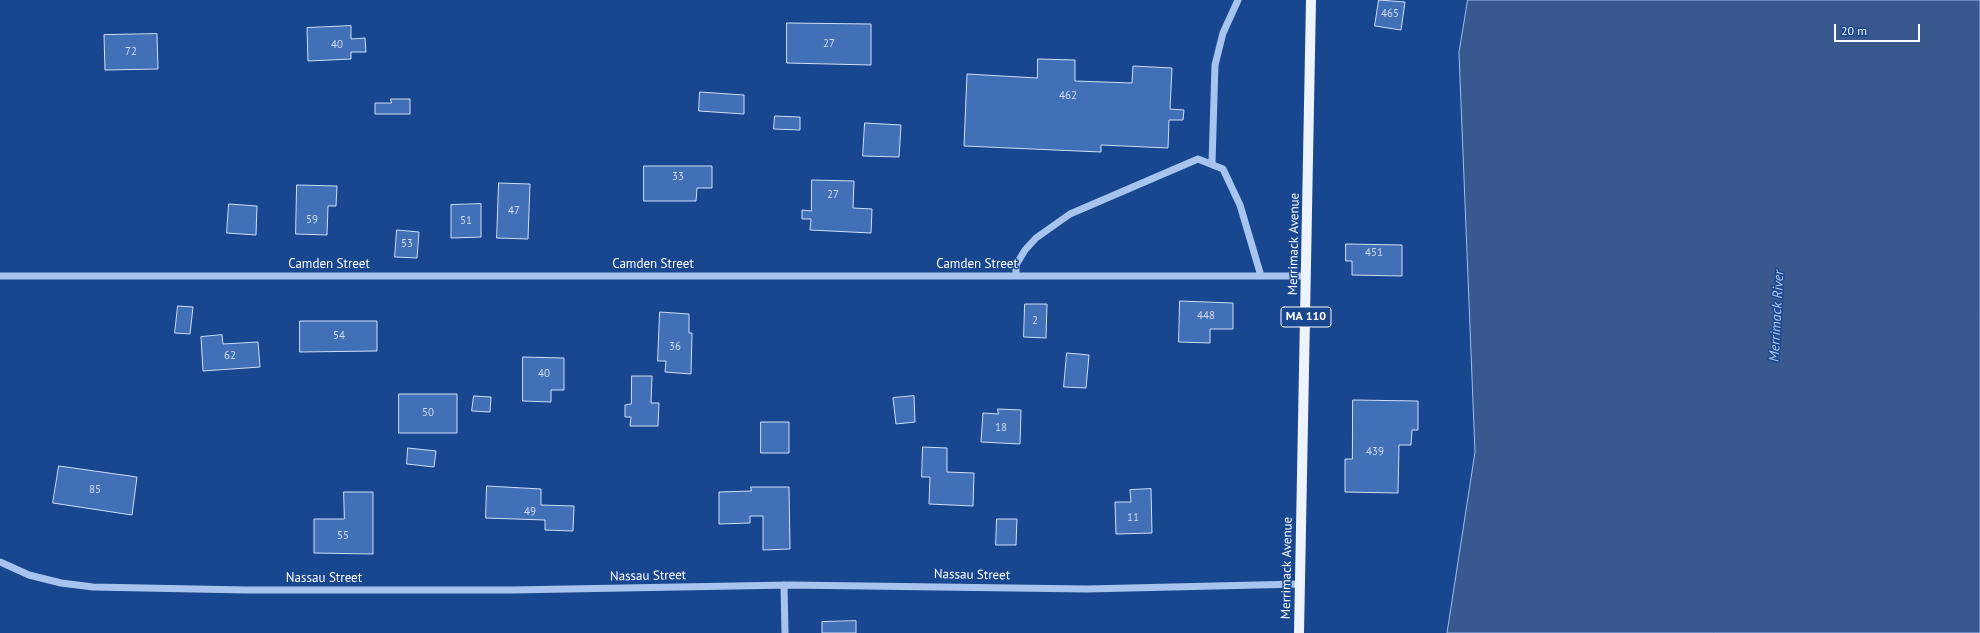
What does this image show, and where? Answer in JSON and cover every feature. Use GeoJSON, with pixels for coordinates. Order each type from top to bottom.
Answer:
{"type":"FeatureCollection","features":[{"type":"Feature","properties":{"kind":"main road","name":"Merrimack Avenue"},"geometry":{"type":"LineString","coordinates":[[1299,633],[1311,0]]}},
{"type":"Feature","properties":{"kind":"street"},"geometry":{"type":"LineString","coordinates":[[1212,163],[1215,65],[1223,33],[1238,0]]}},
{"type":"Feature","properties":{"kind":"street"},"geometry":{"type":"LineString","coordinates":[[1016,276],[1016,265],[1025,250],[1036,238],[1070,214],[1182,164],[1198,159],[1223,168],[1240,205],[1261,276]]}},
{"type":"Feature","properties":{"kind":"street","name":"Camden Street"},"geometry":{"type":"LineString","coordinates":[[0,276],[1306,276]]}},
{"type":"Feature","properties":{"kind":"street","name":"Nassau Street"},"geometry":{"type":"LineString","coordinates":[[0,562],[29,575],[62,583],[93,587],[246,590],[512,590],[784,585],[1087,589],[1300,584]]}},
{"type":"Feature","properties":{"kind":"street"},"geometry":{"type":"LineString","coordinates":[[784,585],[785,633]]}},
{"type":"Feature","properties":{"kind":"water","name":"Merrimack River"},"geometry":{"type":"Polygon","coordinates":[[[1468,0],[1980,0],[1980,633],[1447,633],[1475,452],[1459,53],[1468,0]]]}},
{"type":"Feature","properties":{"kind":"building"},"geometry":{"type":"Polygon","coordinates":[[[1379,0],[1405,2],[1401,30],[1375,26],[1379,0]]]}},
{"type":"Feature","properties":{"kind":"building"},"geometry":{"type":"Polygon","coordinates":[[[787,23],[871,24],[871,65],[787,63],[787,23]]]}},
{"type":"Feature","properties":{"kind":"building"},"geometry":{"type":"Polygon","coordinates":[[[351,26],[351,39],[365,38],[366,52],[351,52],[351,59],[308,61],[307,28],[351,26]]]}},
{"type":"Feature","properties":{"kind":"building"},"geometry":{"type":"Polygon","coordinates":[[[157,34],[158,69],[105,70],[104,35],[157,34]]]}},
{"type":"Feature","properties":{"kind":"building"},"geometry":{"type":"Polygon","coordinates":[[[1038,59],[1075,60],[1075,81],[1132,83],[1133,66],[1172,68],[1170,109],[1184,110],[1183,120],[1169,120],[1168,148],[1101,145],[1101,152],[964,146],[967,74],[1037,78],[1038,59]]]}},
{"type":"Feature","properties":{"kind":"building"},"geometry":{"type":"Polygon","coordinates":[[[700,92],[744,95],[744,114],[699,111],[700,92]]]}},
{"type":"Feature","properties":{"kind":"building"},"geometry":{"type":"Polygon","coordinates":[[[391,99],[410,99],[410,114],[375,114],[375,103],[391,103],[391,99]]]}},
{"type":"Feature","properties":{"kind":"building"},"geometry":{"type":"Polygon","coordinates":[[[775,116],[800,117],[800,130],[774,129],[775,116]]]}},
{"type":"Feature","properties":{"kind":"building"},"geometry":{"type":"Polygon","coordinates":[[[865,123],[901,125],[899,157],[863,156],[865,123]]]}},
{"type":"Feature","properties":{"kind":"building"},"geometry":{"type":"Polygon","coordinates":[[[644,166],[712,166],[712,188],[697,188],[696,201],[644,201],[644,166]]]}},
{"type":"Feature","properties":{"kind":"building"},"geometry":{"type":"Polygon","coordinates":[[[812,180],[854,181],[853,208],[872,209],[871,233],[810,230],[811,219],[802,219],[802,210],[811,211],[812,180]]]}},
{"type":"Feature","properties":{"kind":"building"},"geometry":{"type":"Polygon","coordinates":[[[499,183],[530,184],[528,239],[497,238],[499,183]]]}},
{"type":"Feature","properties":{"kind":"building"},"geometry":{"type":"Polygon","coordinates":[[[297,185],[337,186],[336,206],[328,206],[327,235],[296,234],[297,185]]]}},
{"type":"Feature","properties":{"kind":"building"},"geometry":{"type":"Polygon","coordinates":[[[229,204],[257,206],[256,235],[227,233],[229,204]]]}},
{"type":"Feature","properties":{"kind":"building"},"geometry":{"type":"Polygon","coordinates":[[[481,204],[481,237],[451,238],[451,205],[481,204]]]}},
{"type":"Feature","properties":{"kind":"building"},"geometry":{"type":"Polygon","coordinates":[[[397,230],[419,232],[417,258],[395,257],[397,230]]]}},
{"type":"Feature","properties":{"kind":"building"},"geometry":{"type":"Polygon","coordinates":[[[1346,244],[1402,245],[1402,276],[1352,275],[1352,261],[1346,261],[1346,244]]]}},
{"type":"Feature","properties":{"kind":"building"},"geometry":{"type":"Polygon","coordinates":[[[1180,301],[1233,303],[1233,329],[1210,329],[1210,343],[1179,342],[1180,301]]]}},
{"type":"Feature","properties":{"kind":"building"},"geometry":{"type":"Polygon","coordinates":[[[1025,304],[1047,304],[1046,338],[1024,337],[1025,304]]]}},
{"type":"Feature","properties":{"kind":"building"},"geometry":{"type":"Polygon","coordinates":[[[178,306],[193,307],[190,334],[175,333],[178,306]]]}},
{"type":"Feature","properties":{"kind":"building"},"geometry":{"type":"Polygon","coordinates":[[[660,312],[689,314],[689,333],[692,333],[691,374],[665,372],[666,361],[658,361],[660,312]]]}},
{"type":"Feature","properties":{"kind":"building"},"geometry":{"type":"Polygon","coordinates":[[[300,321],[377,321],[377,351],[300,352],[300,321]]]}},
{"type":"Feature","properties":{"kind":"building"},"geometry":{"type":"Polygon","coordinates":[[[222,335],[223,344],[258,342],[260,367],[203,371],[201,337],[222,335]]]}},
{"type":"Feature","properties":{"kind":"building"},"geometry":{"type":"Polygon","coordinates":[[[1067,353],[1089,355],[1086,388],[1064,387],[1067,353]]]}},
{"type":"Feature","properties":{"kind":"building"},"geometry":{"type":"Polygon","coordinates":[[[523,357],[564,358],[564,390],[551,390],[551,402],[523,401],[523,357]]]}},
{"type":"Feature","properties":{"kind":"building"},"geometry":{"type":"Polygon","coordinates":[[[632,376],[652,376],[651,403],[659,403],[658,426],[630,426],[631,417],[625,417],[625,405],[631,404],[632,376]]]}},
{"type":"Feature","properties":{"kind":"building"},"geometry":{"type":"Polygon","coordinates":[[[399,394],[457,394],[457,433],[399,433],[399,394]]]}},
{"type":"Feature","properties":{"kind":"building"},"geometry":{"type":"Polygon","coordinates":[[[474,396],[491,397],[490,412],[472,411],[474,396]]]}},
{"type":"Feature","properties":{"kind":"building"},"geometry":{"type":"Polygon","coordinates":[[[914,396],[915,422],[896,424],[893,398],[914,396]]]}},
{"type":"Feature","properties":{"kind":"building"},"geometry":{"type":"Polygon","coordinates":[[[1353,400],[1418,401],[1418,430],[1412,430],[1411,445],[1399,445],[1398,493],[1345,492],[1345,459],[1352,459],[1353,400]]]}},
{"type":"Feature","properties":{"kind":"building"},"geometry":{"type":"Polygon","coordinates":[[[998,409],[1021,410],[1020,444],[981,442],[983,413],[998,414],[998,409]]]}},
{"type":"Feature","properties":{"kind":"building"},"geometry":{"type":"Polygon","coordinates":[[[761,422],[789,422],[789,453],[761,453],[761,422]]]}},
{"type":"Feature","properties":{"kind":"building"},"geometry":{"type":"Polygon","coordinates":[[[923,447],[947,448],[947,472],[974,473],[973,506],[929,504],[930,477],[922,477],[923,447]]]}},
{"type":"Feature","properties":{"kind":"building"},"geometry":{"type":"Polygon","coordinates":[[[408,448],[436,451],[434,467],[407,464],[408,448]]]}},
{"type":"Feature","properties":{"kind":"building"},"geometry":{"type":"Polygon","coordinates":[[[59,466],[137,477],[132,515],[53,503],[59,466]]]}},
{"type":"Feature","properties":{"kind":"building"},"geometry":{"type":"Polygon","coordinates":[[[487,486],[541,489],[541,505],[574,506],[573,531],[545,530],[545,520],[486,518],[487,486]]]}},
{"type":"Feature","properties":{"kind":"building"},"geometry":{"type":"Polygon","coordinates":[[[751,487],[789,487],[790,549],[763,550],[763,516],[750,516],[750,523],[719,524],[719,492],[751,491],[751,487]]]}},
{"type":"Feature","properties":{"kind":"building"},"geometry":{"type":"Polygon","coordinates":[[[1151,489],[1152,533],[1116,534],[1115,502],[1131,502],[1130,490],[1151,489]]]}},
{"type":"Feature","properties":{"kind":"building"},"geometry":{"type":"Polygon","coordinates":[[[344,492],[373,492],[373,554],[314,553],[314,519],[344,519],[344,492]]]}},
{"type":"Feature","properties":{"kind":"building"},"geometry":{"type":"Polygon","coordinates":[[[997,519],[1017,519],[1016,545],[996,545],[997,519]]]}},
{"type":"Feature","properties":{"kind":"building"},"geometry":{"type":"Polygon","coordinates":[[[856,621],[856,633],[822,633],[822,622],[856,621]]]}}]}
